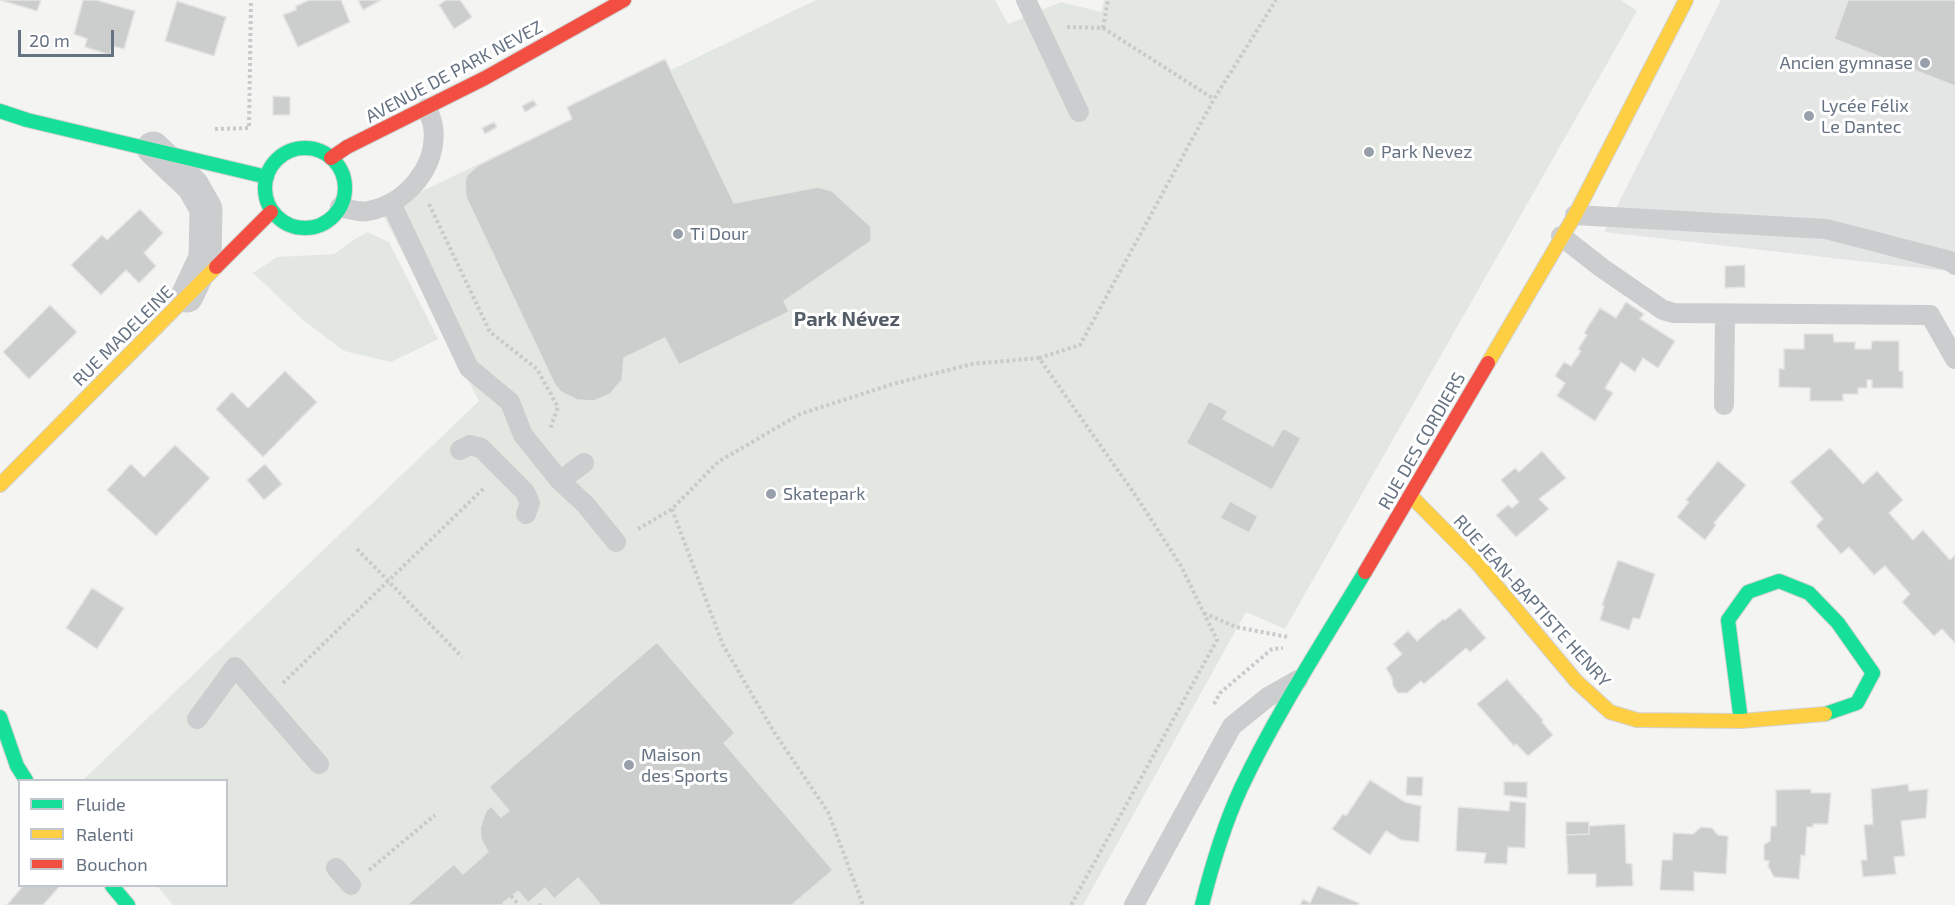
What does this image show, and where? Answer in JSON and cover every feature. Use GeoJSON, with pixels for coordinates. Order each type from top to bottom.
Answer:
{"type":"FeatureCollection","features":[{"type":"Feature","properties":{"kind":"street","name":"AVENUE DE PARK NEVEZ"},"geometry":{"type":"LineString","coordinates":[[331,158],[347,147],[485,78],[624,0]]}},
{"type":"Feature","properties":{"kind":"street","name":"RUE DES CORDIERS"},"geometry":{"type":"LineString","coordinates":[[1202,905],[1215,851],[1241,788],[1301,679],[1575,215],[1686,0]]}},
{"type":"Feature","properties":{"kind":"street"},"geometry":{"type":"LineString","coordinates":[[0,111],[27,120],[153,148],[267,177]]}},
{"type":"Feature","properties":{"kind":"street"},"geometry":{"type":"LineString","coordinates":[[153,148],[193,186],[206,209],[205,258],[186,299]]}},
{"type":"Feature","properties":{"kind":"street"},"geometry":{"type":"LineString","coordinates":[[293,148],[319,149],[331,158],[339,164],[347,189],[338,213],[317,227],[291,227],[271,212],[264,187],[272,163],[293,148]]}},
{"type":"Feature","properties":{"kind":"street","name":"RUE MADELEINE"},"geometry":{"type":"LineString","coordinates":[[0,485],[271,212]]}},
{"type":"Feature","properties":{"kind":"street","name":"RUE JEAN-BAPTISTE HENRY"},"geometry":{"type":"LineString","coordinates":[[1411,496],[1478,564],[1576,681],[1610,712],[1637,720],[1741,721]]}},
{"type":"Feature","properties":{"kind":"street"},"geometry":{"type":"LineString","coordinates":[[1779,582],[1809,593],[1838,623],[1873,674],[1857,703],[1823,715],[1741,721],[1728,620],[1748,592],[1779,582]]}},
{"type":"Feature","properties":{"kind":"street"},"geometry":{"type":"LineString","coordinates":[[0,717],[17,766],[25,779]]}},
{"type":"Feature","properties":{"kind":"street"},"geometry":{"type":"LineString","coordinates":[[114,887],[128,905]]}},
{"type":"Feature","properties":{"kind":"lane"},"geometry":{"type":"LineString","coordinates":[[1026,0],[1079,112]]}},
{"type":"Feature","properties":{"kind":"lane"},"geometry":{"type":"LineString","coordinates":[[340,207],[367,212],[394,210],[417,182],[430,156],[433,126],[427,108]]}},
{"type":"Feature","properties":{"kind":"lane"},"geometry":{"type":"LineString","coordinates":[[394,210],[469,368],[510,402],[523,435],[560,481],[585,504],[616,542]]}},
{"type":"Feature","properties":{"kind":"lane"},"geometry":{"type":"LineString","coordinates":[[1575,215],[1826,229],[1950,261],[1955,265]]}},
{"type":"Feature","properties":{"kind":"lane"},"geometry":{"type":"LineString","coordinates":[[1561,236],[1602,268],[1663,310],[1674,313],[1725,314],[1930,315],[1955,359]]}},
{"type":"Feature","properties":{"kind":"lane"},"geometry":{"type":"LineString","coordinates":[[1724,405],[1725,314]]}},
{"type":"Feature","properties":{"kind":"lane"},"geometry":{"type":"LineString","coordinates":[[460,450],[476,445],[503,470],[528,497],[530,503],[526,514]]}},
{"type":"Feature","properties":{"kind":"lane"},"geometry":{"type":"LineString","coordinates":[[560,481],[584,463]]}},
{"type":"Feature","properties":{"kind":"lane"},"geometry":{"type":"LineString","coordinates":[[197,719],[235,668],[319,764]]}},
{"type":"Feature","properties":{"kind":"lane"},"geometry":{"type":"LineString","coordinates":[[1134,905],[1232,726],[1268,697],[1301,679]]}},
{"type":"Feature","properties":{"kind":"lane"},"geometry":{"type":"LineString","coordinates":[[336,868],[351,885]]}},
{"type":"Feature","properties":{"kind":"path"},"geometry":{"type":"LineString","coordinates":[[215,129],[249,128],[251,0]]}},
{"type":"Feature","properties":{"kind":"path"},"geometry":{"type":"LineString","coordinates":[[1103,28],[1108,0]]}},
{"type":"Feature","properties":{"kind":"path"},"geometry":{"type":"LineString","coordinates":[[637,529],[672,509],[718,462],[800,414],[893,384],[972,364],[1039,358],[1080,345],[1214,99],[1276,0]]}},
{"type":"Feature","properties":{"kind":"path"},"geometry":{"type":"LineString","coordinates":[[1038,25],[1103,28],[1214,99]]}},
{"type":"Feature","properties":{"kind":"path"},"geometry":{"type":"LineString","coordinates":[[394,210],[427,201],[490,332],[537,369],[558,407],[552,427],[531,443]]}},
{"type":"Feature","properties":{"kind":"path"},"geometry":{"type":"LineString","coordinates":[[1039,358],[1175,556],[1217,640],[1071,905]]}},
{"type":"Feature","properties":{"kind":"path"},"geometry":{"type":"LineString","coordinates":[[264,701],[503,470]]}},
{"type":"Feature","properties":{"kind":"path"},"geometry":{"type":"LineString","coordinates":[[672,509],[723,645],[774,732],[828,812],[864,905]]}},
{"type":"Feature","properties":{"kind":"path"},"geometry":{"type":"LineString","coordinates":[[357,549],[462,657]]}},
{"type":"Feature","properties":{"kind":"path"},"geometry":{"type":"LineString","coordinates":[[1204,613],[1236,627],[1291,638]]}},
{"type":"Feature","properties":{"kind":"path"},"geometry":{"type":"LineString","coordinates":[[367,872],[435,815]]}},
{"type":"Feature","properties":{"kind":"path"},"geometry":{"type":"LineString","coordinates":[[511,896],[519,905]]}},
{"type":"Feature","properties":{"kind":"shaded area"},"geometry":{"type":"Polygon","coordinates":[[[816,0],[995,0],[1008,24],[1061,2],[1101,12],[1104,0],[1621,0],[1637,11],[1285,629],[1246,612],[1083,905],[173,905],[158,887],[228,887],[228,779],[84,779],[479,401],[381,211],[572,119],[567,107],[665,59],[671,70],[816,0]]]}},
{"type":"Feature","properties":{"kind":"shaded area","name":"Lycée Félix Le Dantec"},"geometry":{"type":"Polygon","coordinates":[[[1721,0],[1955,0],[1955,272],[1604,232],[1721,0]]]}},
{"type":"Feature","properties":{"kind":"shaded area"},"geometry":{"type":"Polygon","coordinates":[[[367,232],[389,242],[438,339],[391,362],[344,351],[303,320],[253,273],[277,257],[334,254],[367,232]]]}},
{"type":"Feature","properties":{"kind":"building"},"geometry":{"type":"Polygon","coordinates":[[[0,0],[41,0],[37,11],[0,0]]]}},
{"type":"Feature","properties":{"kind":"building"},"geometry":{"type":"Polygon","coordinates":[[[83,0],[96,0],[135,11],[124,49],[112,46],[110,55],[85,47],[87,39],[74,34],[83,0]]]}},
{"type":"Feature","properties":{"kind":"building"},"geometry":{"type":"Polygon","coordinates":[[[309,0],[341,0],[350,22],[298,47],[283,15],[296,10],[296,6],[309,0]]]}},
{"type":"Feature","properties":{"kind":"building"},"geometry":{"type":"Polygon","coordinates":[[[358,0],[381,0],[363,10],[358,0]]]}},
{"type":"Feature","properties":{"kind":"building"},"geometry":{"type":"Polygon","coordinates":[[[446,0],[460,0],[472,17],[454,29],[439,5],[446,0]]]}},
{"type":"Feature","properties":{"kind":"building","name":"Ancien gymnase"},"geometry":{"type":"Polygon","coordinates":[[[1848,0],[1955,0],[1955,86],[1834,39],[1848,0]]]}},
{"type":"Feature","properties":{"kind":"building"},"geometry":{"type":"Polygon","coordinates":[[[177,1],[226,17],[214,56],[165,41],[177,1]]]}},
{"type":"Feature","properties":{"kind":"building","name":"Ti Dour"},"geometry":{"type":"Polygon","coordinates":[[[665,59],[734,203],[818,187],[832,191],[871,227],[871,241],[784,301],[789,312],[679,365],[665,338],[624,358],[622,380],[610,394],[594,401],[577,400],[561,392],[555,385],[466,197],[465,182],[467,175],[479,165],[572,119],[567,107],[665,59]]]}},
{"type":"Feature","properties":{"kind":"building"},"geometry":{"type":"Polygon","coordinates":[[[273,96],[290,97],[290,115],[273,115],[273,96]]]}},
{"type":"Feature","properties":{"kind":"building"},"geometry":{"type":"Polygon","coordinates":[[[533,100],[537,105],[525,112],[522,106],[533,100]]]}},
{"type":"Feature","properties":{"kind":"building"},"geometry":{"type":"Polygon","coordinates":[[[494,122],[497,127],[485,134],[482,128],[494,122]]]}},
{"type":"Feature","properties":{"kind":"building"},"geometry":{"type":"Polygon","coordinates":[[[140,209],[163,233],[144,253],[156,266],[139,283],[126,270],[101,295],[71,265],[102,235],[107,240],[140,209]]]}},
{"type":"Feature","properties":{"kind":"building"},"geometry":{"type":"Polygon","coordinates":[[[1745,265],[1745,287],[1725,288],[1725,266],[1745,265]]]}},
{"type":"Feature","properties":{"kind":"building"},"geometry":{"type":"Polygon","coordinates":[[[1626,302],[1644,314],[1640,319],[1675,341],[1658,368],[1643,358],[1635,372],[1621,362],[1605,388],[1613,393],[1595,421],[1557,396],[1565,383],[1555,376],[1564,362],[1571,366],[1581,351],[1578,349],[1587,335],[1584,333],[1600,308],[1616,318],[1626,302]]]}},
{"type":"Feature","properties":{"kind":"building"},"geometry":{"type":"Polygon","coordinates":[[[50,305],[77,332],[29,379],[3,352],[50,305]]]}},
{"type":"Feature","properties":{"kind":"building"},"geometry":{"type":"Polygon","coordinates":[[[1804,334],[1833,334],[1834,342],[1855,342],[1855,349],[1871,349],[1872,341],[1899,341],[1899,371],[1903,371],[1903,388],[1872,388],[1872,380],[1867,380],[1867,388],[1858,388],[1858,394],[1843,394],[1843,401],[1810,401],[1810,388],[1779,387],[1779,369],[1784,369],[1784,349],[1804,349],[1804,334]]]}},
{"type":"Feature","properties":{"kind":"building"},"geometry":{"type":"Polygon","coordinates":[[[285,371],[317,402],[263,457],[216,409],[232,392],[248,408],[285,371]]]}},
{"type":"Feature","properties":{"kind":"building"},"geometry":{"type":"Polygon","coordinates":[[[1209,401],[1228,411],[1223,419],[1273,446],[1283,428],[1301,438],[1272,490],[1186,443],[1209,401]]]}},
{"type":"Feature","properties":{"kind":"building"},"geometry":{"type":"Polygon","coordinates":[[[175,445],[210,478],[156,536],[107,490],[131,464],[144,477],[175,445]]]}},
{"type":"Feature","properties":{"kind":"building"},"geometry":{"type":"Polygon","coordinates":[[[1830,448],[1863,484],[1877,471],[1903,500],[1889,513],[1913,540],[1923,530],[1950,560],[1955,555],[1955,643],[1942,629],[1934,636],[1902,602],[1910,594],[1885,566],[1874,575],[1849,547],[1841,554],[1816,526],[1823,519],[1790,482],[1830,448]]]}},
{"type":"Feature","properties":{"kind":"building"},"geometry":{"type":"Polygon","coordinates":[[[1542,451],[1566,478],[1539,499],[1549,509],[1516,537],[1496,515],[1508,505],[1512,508],[1519,502],[1501,480],[1515,468],[1519,472],[1542,451]]]}},
{"type":"Feature","properties":{"kind":"building"},"geometry":{"type":"Polygon","coordinates":[[[1718,461],[1746,485],[1714,523],[1716,525],[1705,540],[1677,517],[1689,502],[1686,500],[1718,461]]]}},
{"type":"Feature","properties":{"kind":"building"},"geometry":{"type":"Polygon","coordinates":[[[265,464],[282,484],[264,500],[247,480],[265,464]]]}},
{"type":"Feature","properties":{"kind":"building"},"geometry":{"type":"Polygon","coordinates":[[[1230,501],[1258,516],[1249,533],[1220,518],[1230,501]]]}},
{"type":"Feature","properties":{"kind":"building"},"geometry":{"type":"Polygon","coordinates":[[[1618,560],[1655,574],[1640,619],[1633,618],[1629,630],[1600,620],[1604,606],[1602,605],[1618,560]]]}},
{"type":"Feature","properties":{"kind":"building"},"geometry":{"type":"Polygon","coordinates":[[[92,588],[124,608],[97,649],[66,628],[92,588]]]}},
{"type":"Feature","properties":{"kind":"building"},"geometry":{"type":"Polygon","coordinates":[[[1460,608],[1486,638],[1470,652],[1466,648],[1424,684],[1421,681],[1407,693],[1398,693],[1386,668],[1402,654],[1393,644],[1408,631],[1417,641],[1460,608]]]}},
{"type":"Feature","properties":{"kind":"building","name":"Maison des Sports"},"geometry":{"type":"Polygon","coordinates":[[[657,642],[735,733],[724,743],[833,870],[792,905],[601,905],[578,878],[554,899],[545,888],[528,903],[518,891],[503,903],[505,905],[407,905],[454,864],[463,874],[488,852],[481,839],[480,828],[486,811],[491,806],[501,817],[509,811],[489,787],[657,642]]]}},
{"type":"Feature","properties":{"kind":"building"},"geometry":{"type":"Polygon","coordinates":[[[1507,679],[1553,735],[1528,756],[1516,744],[1514,746],[1477,704],[1507,679]]]}},
{"type":"Feature","properties":{"kind":"building"},"geometry":{"type":"Polygon","coordinates":[[[1407,777],[1423,777],[1422,796],[1406,795],[1407,777]]]}},
{"type":"Feature","properties":{"kind":"building"},"geometry":{"type":"Polygon","coordinates":[[[1370,780],[1405,802],[1421,806],[1419,842],[1401,840],[1386,831],[1370,855],[1332,829],[1343,814],[1346,816],[1370,780]]]}},
{"type":"Feature","properties":{"kind":"building"},"geometry":{"type":"Polygon","coordinates":[[[1504,782],[1527,782],[1527,798],[1504,795],[1504,782]]]}},
{"type":"Feature","properties":{"kind":"building"},"geometry":{"type":"Polygon","coordinates":[[[1908,784],[1909,791],[1928,789],[1926,818],[1901,821],[1905,856],[1894,857],[1896,874],[1863,877],[1861,860],[1867,860],[1864,825],[1873,824],[1871,789],[1908,784]]]}},
{"type":"Feature","properties":{"kind":"building"},"geometry":{"type":"Polygon","coordinates":[[[1811,789],[1811,793],[1831,793],[1828,824],[1813,824],[1813,827],[1807,827],[1805,856],[1801,855],[1799,879],[1774,877],[1768,866],[1769,861],[1764,860],[1764,845],[1770,841],[1771,826],[1776,826],[1776,790],[1811,789]]]}},
{"type":"Feature","properties":{"kind":"building"},"geometry":{"type":"Polygon","coordinates":[[[1510,801],[1526,803],[1525,848],[1508,847],[1507,864],[1484,863],[1486,853],[1456,851],[1458,807],[1509,811],[1510,801]]]}},
{"type":"Feature","properties":{"kind":"building"},"geometry":{"type":"Polygon","coordinates":[[[1566,822],[1589,822],[1589,834],[1566,835],[1566,822]]]}},
{"type":"Feature","properties":{"kind":"building"},"geometry":{"type":"Polygon","coordinates":[[[1625,824],[1626,863],[1632,864],[1633,886],[1596,887],[1596,874],[1568,874],[1566,835],[1589,834],[1589,826],[1625,824]]]}},
{"type":"Feature","properties":{"kind":"building"},"geometry":{"type":"Polygon","coordinates":[[[1701,827],[1712,828],[1718,835],[1728,836],[1726,874],[1694,872],[1694,891],[1660,890],[1662,860],[1672,860],[1673,833],[1693,834],[1701,827]]]}},
{"type":"Feature","properties":{"kind":"building"},"geometry":{"type":"Polygon","coordinates":[[[1318,886],[1359,903],[1358,905],[1300,905],[1303,899],[1310,903],[1318,886]]]}},
{"type":"Feature","properties":{"kind":"building"},"geometry":{"type":"Polygon","coordinates":[[[22,887],[59,887],[43,905],[7,905],[22,887]]]}},
{"type":"Feature","properties":{"kind":"traffic: fast"},"geometry":{"type":"LineString","coordinates":[[0,111],[27,120],[267,177]]}},
{"type":"Feature","properties":{"kind":"traffic: fast"},"geometry":{"type":"LineString","coordinates":[[305,148],[320,151],[333,160],[342,173],[345,188],[342,203],[333,216],[320,225],[305,228],[290,225],[277,216],[268,203],[265,188],[268,173],[277,160],[290,151],[305,148]]}},
{"type":"Feature","properties":{"kind":"traffic: fast"},"geometry":{"type":"LineString","coordinates":[[1202,905],[1219,845],[1241,788],[1285,706],[1365,572]]}},
{"type":"Feature","properties":{"kind":"traffic: fast"},"geometry":{"type":"LineString","coordinates":[[1741,721],[1728,620],[1748,592],[1779,581],[1809,593],[1838,623],[1873,673],[1857,703],[1825,714]]}},
{"type":"Feature","properties":{"kind":"traffic: fast"},"geometry":{"type":"LineString","coordinates":[[0,717],[17,766],[25,779]]}},
{"type":"Feature","properties":{"kind":"traffic: fast"},"geometry":{"type":"LineString","coordinates":[[113,887],[128,905]]}},
{"type":"Feature","properties":{"kind":"traffic: slow"},"geometry":{"type":"LineString","coordinates":[[1488,363],[1575,215],[1686,0]]}},
{"type":"Feature","properties":{"kind":"traffic: slow"},"geometry":{"type":"LineString","coordinates":[[0,485],[216,267]]}},
{"type":"Feature","properties":{"kind":"traffic: slow"},"geometry":{"type":"LineString","coordinates":[[1411,496],[1478,564],[1576,681],[1610,712],[1637,720],[1741,721],[1825,714]]}},
{"type":"Feature","properties":{"kind":"traffic: jam"},"geometry":{"type":"LineString","coordinates":[[331,158],[347,147],[485,78],[624,0]]}},
{"type":"Feature","properties":{"kind":"traffic: jam"},"geometry":{"type":"LineString","coordinates":[[216,267],[271,212]]}},
{"type":"Feature","properties":{"kind":"traffic: jam"},"geometry":{"type":"LineString","coordinates":[[1365,572],[1488,363]]}},
{"type":"Feature","properties":{"kind":"place","name":"Ancien gymnase"},"geometry":{"type":"Point","coordinates":[1925,63]}},
{"type":"Feature","properties":{"kind":"place","name":"Lycée Félix Le Dantec"},"geometry":{"type":"Point","coordinates":[1809,116]}},
{"type":"Feature","properties":{"kind":"place","name":"Park Nevez"},"geometry":{"type":"Point","coordinates":[1369,152]}},
{"type":"Feature","properties":{"kind":"place","name":"Ti Dour"},"geometry":{"type":"Point","coordinates":[678,234]}},
{"type":"Feature","properties":{"kind":"place","name":"Skatepark"},"geometry":{"type":"Point","coordinates":[771,494]}},
{"type":"Feature","properties":{"kind":"place","name":"Maison des Sports"},"geometry":{"type":"Point","coordinates":[629,765]}},
{"type":"Feature","properties":{"kind":"district","name":"Park Névez"},"geometry":{"type":"Point","coordinates":[847,319]}}]}
